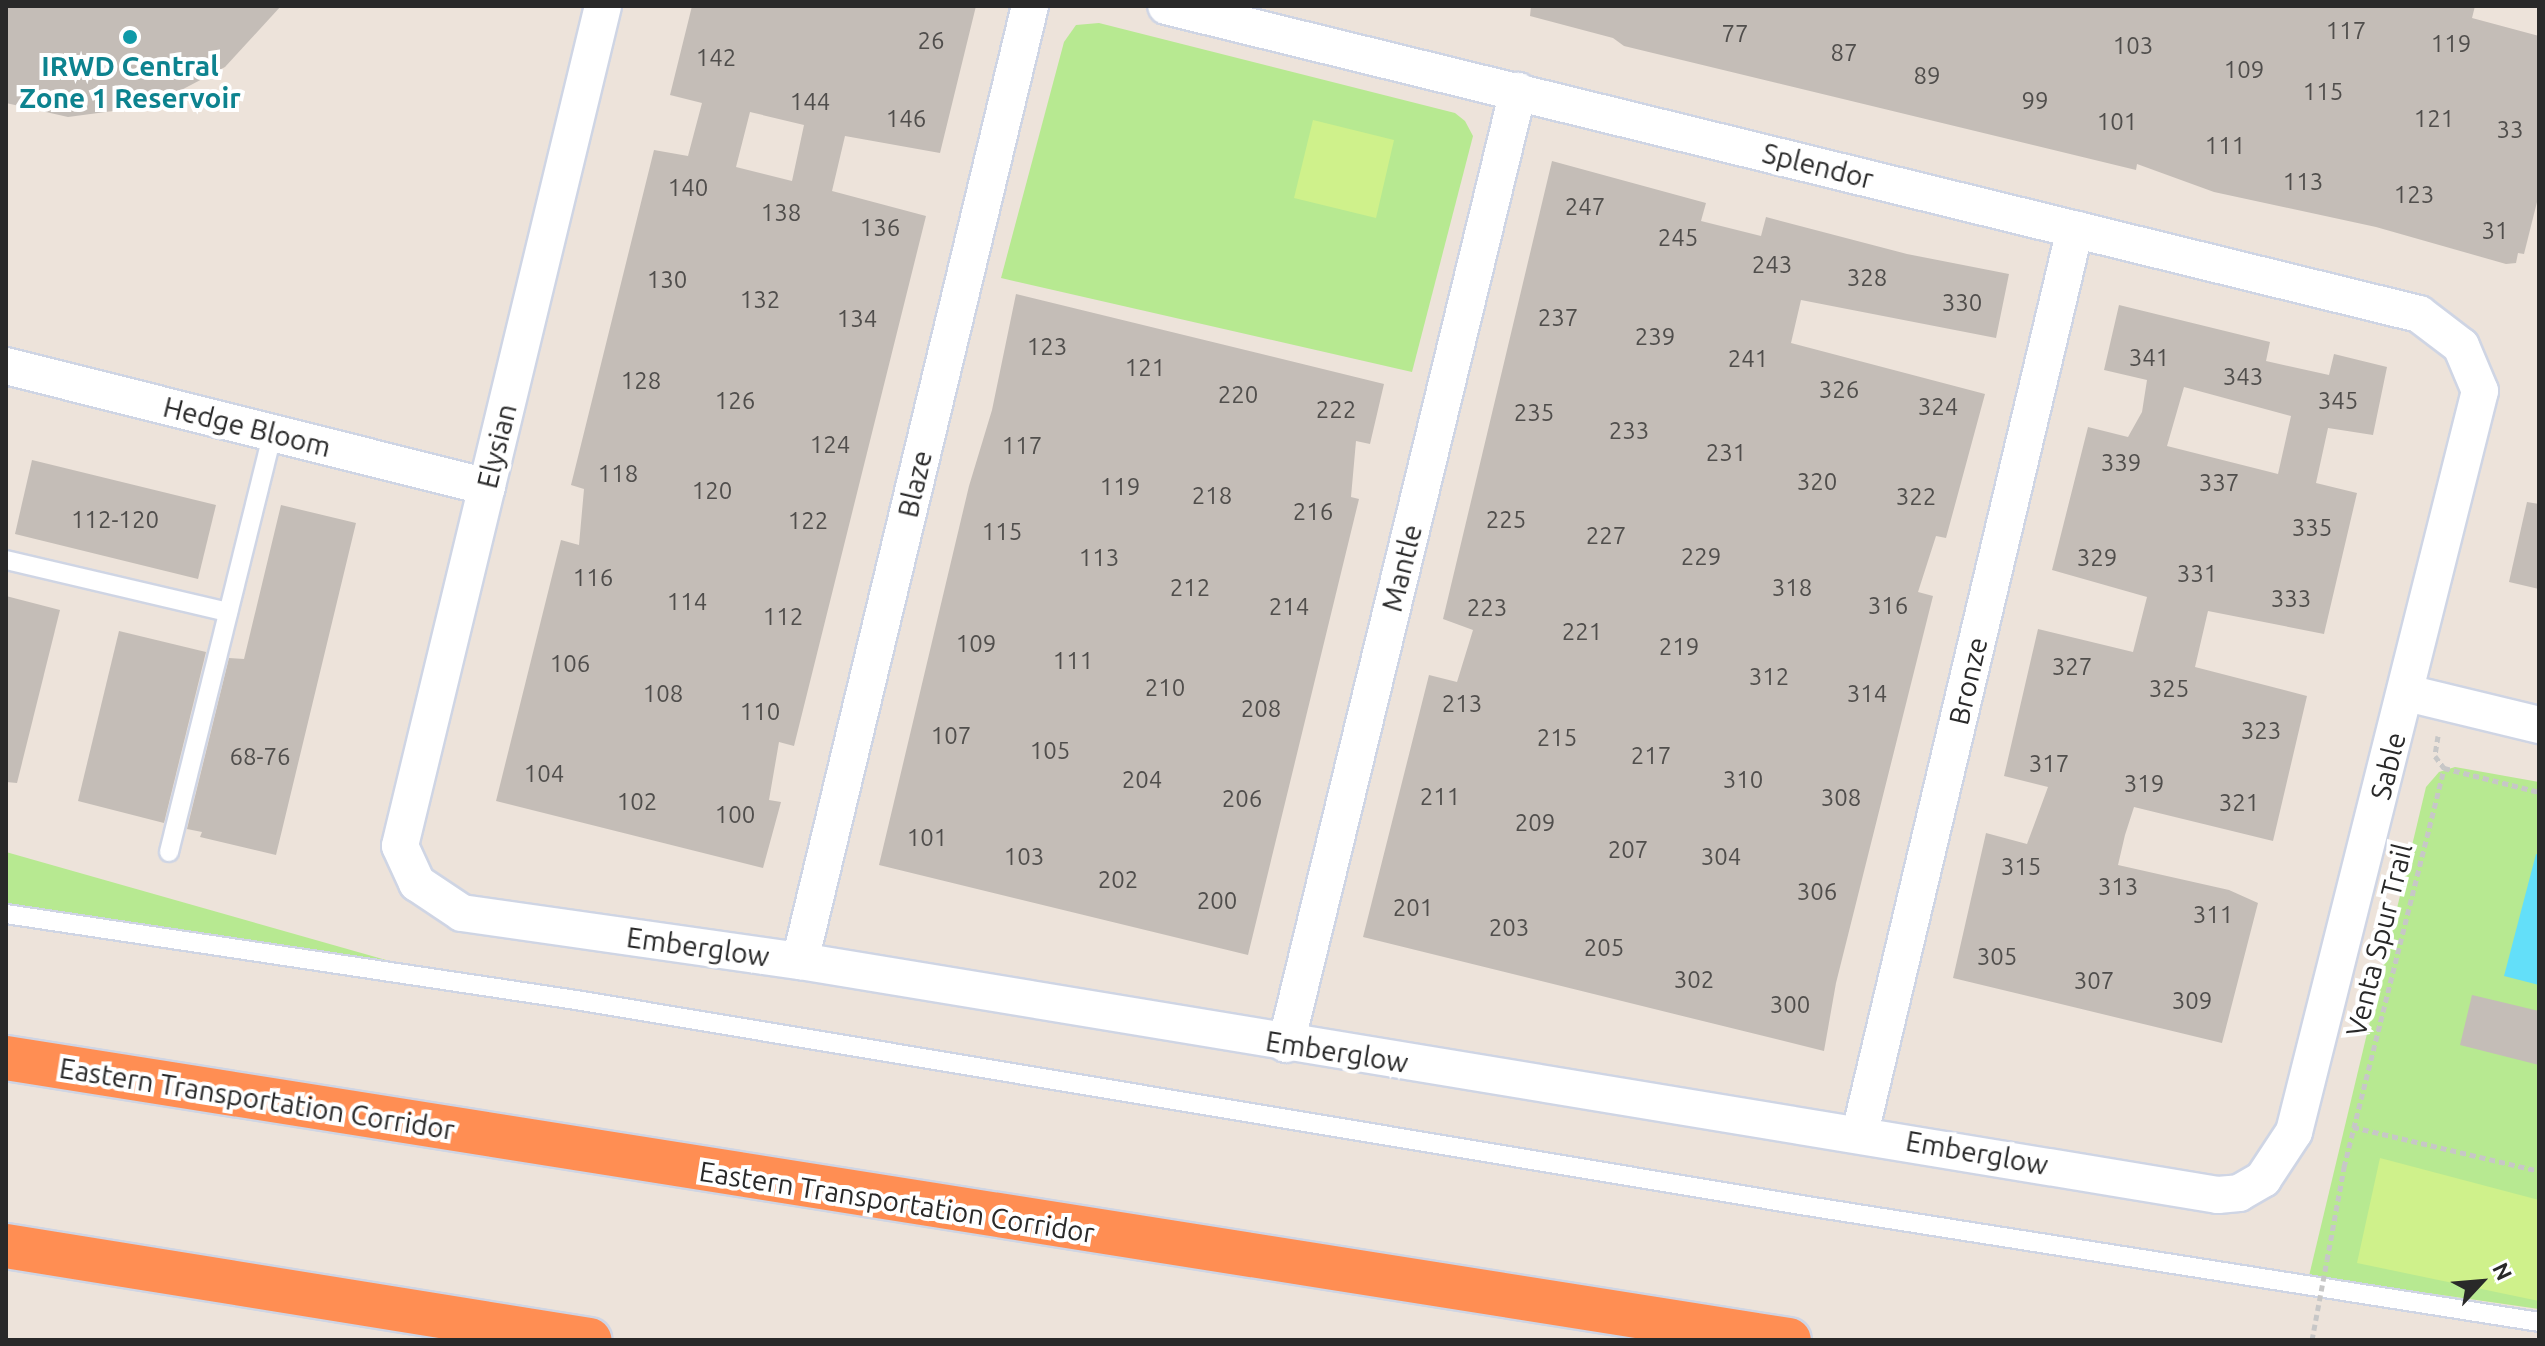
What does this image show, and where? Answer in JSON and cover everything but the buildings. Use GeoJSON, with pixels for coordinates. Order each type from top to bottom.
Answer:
{"type":"FeatureCollection","features":[{"type":"Feature","properties":{"kind":"highway","name":"Eastern Transportation Corridor"},"geometry":{"type":"LineString","coordinates":[[6,1058],[1789,1340]]}},
{"type":"Feature","properties":{"kind":"highway"},"geometry":{"type":"LineString","coordinates":[[6,1246],[589,1340]]}},
{"type":"Feature","properties":{"kind":"street","name":"Elysian"},"geometry":{"type":"LineString","coordinates":[[417,883],[400,846],[603,6]]}},
{"type":"Feature","properties":{"kind":"street","name":"Blaze"},"geometry":{"type":"LineString","coordinates":[[800,961],[1030,6]]}},
{"type":"Feature","properties":{"kind":"street","name":"Splendor"},"geometry":{"type":"LineString","coordinates":[[1166,6],[2419,314],[2461,346]]}},
{"type":"Feature","properties":{"kind":"street","name":"Mantle"},"geometry":{"type":"LineString","coordinates":[[1286,1044],[1518,91]]}},
{"type":"Feature","properties":{"kind":"street","name":"Bronze"},"geometry":{"type":"LineString","coordinates":[[1860,1133],[2075,229]]}},
{"type":"Feature","properties":{"kind":"street","name":"Sable"},"geometry":{"type":"LineString","coordinates":[[2263,1179],[2294,1132],[2407,693],[2480,391],[2461,346]]}},
{"type":"Feature","properties":{"kind":"street","name":"Hedge Bloom"},"geometry":{"type":"LineString","coordinates":[[6,366],[487,487]]}},
{"type":"Feature","properties":{"kind":"street"},"geometry":{"type":"LineString","coordinates":[[2407,693],[2539,725]]}},
{"type":"Feature","properties":{"kind":"street","name":"Emberglow"},"geometry":{"type":"LineString","coordinates":[[417,883],[462,913],[800,961],[1286,1044],[1860,1133],[2218,1195],[2239,1193],[2263,1179]]}},
{"type":"Feature","properties":{"kind":"lane"},"geometry":{"type":"LineString","coordinates":[[169,852],[273,433]]}},
{"type":"Feature","properties":{"kind":"lane"},"geometry":{"type":"LineString","coordinates":[[6,560],[228,612]]}},
{"type":"Feature","properties":{"kind":"lane"},"geometry":{"type":"LineString","coordinates":[[6,914],[547,995],[1807,1206],[2539,1322]]}},
{"type":"Feature","properties":{"kind":"path","name":"Venta Spur Trail"},"geometry":{"type":"LineString","coordinates":[[2312,1340],[2353,1127],[2444,768],[2539,792]]}},
{"type":"Feature","properties":{"kind":"path"},"geometry":{"type":"LineString","coordinates":[[2353,1127],[2539,1171]]}},
{"type":"Feature","properties":{"kind":"green space"},"geometry":{"type":"Polygon","coordinates":[[[1099,23],[1455,113],[1465,121],[1473,136],[1412,372],[1001,278],[1064,42],[1076,25],[1099,23]]]}},
{"type":"Feature","properties":{"kind":"green space"},"geometry":{"type":"Polygon","coordinates":[[[1313,120],[1394,140],[1376,218],[1294,198],[1313,120]]]}},
{"type":"Feature","properties":{"kind":"green space"},"geometry":{"type":"Polygon","coordinates":[[[2455,767],[2539,782],[2539,1309],[2309,1276],[2426,787],[2439,772],[2455,767]]]}},
{"type":"Feature","properties":{"kind":"green space"},"geometry":{"type":"Polygon","coordinates":[[[6,852],[460,981],[6,908],[6,852]]]}},
{"type":"Feature","properties":{"kind":"green space"},"geometry":{"type":"Polygon","coordinates":[[[2380,1158],[2539,1200],[2539,1301],[2357,1263],[2380,1158]]]}},
{"type":"Feature","properties":{"kind":"water"},"geometry":{"type":"Polygon","coordinates":[[[2536,854],[2539,855],[2539,985],[2504,976],[2536,854]]]}},
{"type":"Feature","properties":{"kind":"place","name":"IRWD Central Zone 1 Reservoir"},"geometry":{"type":"Point","coordinates":[130,37]}}]}
